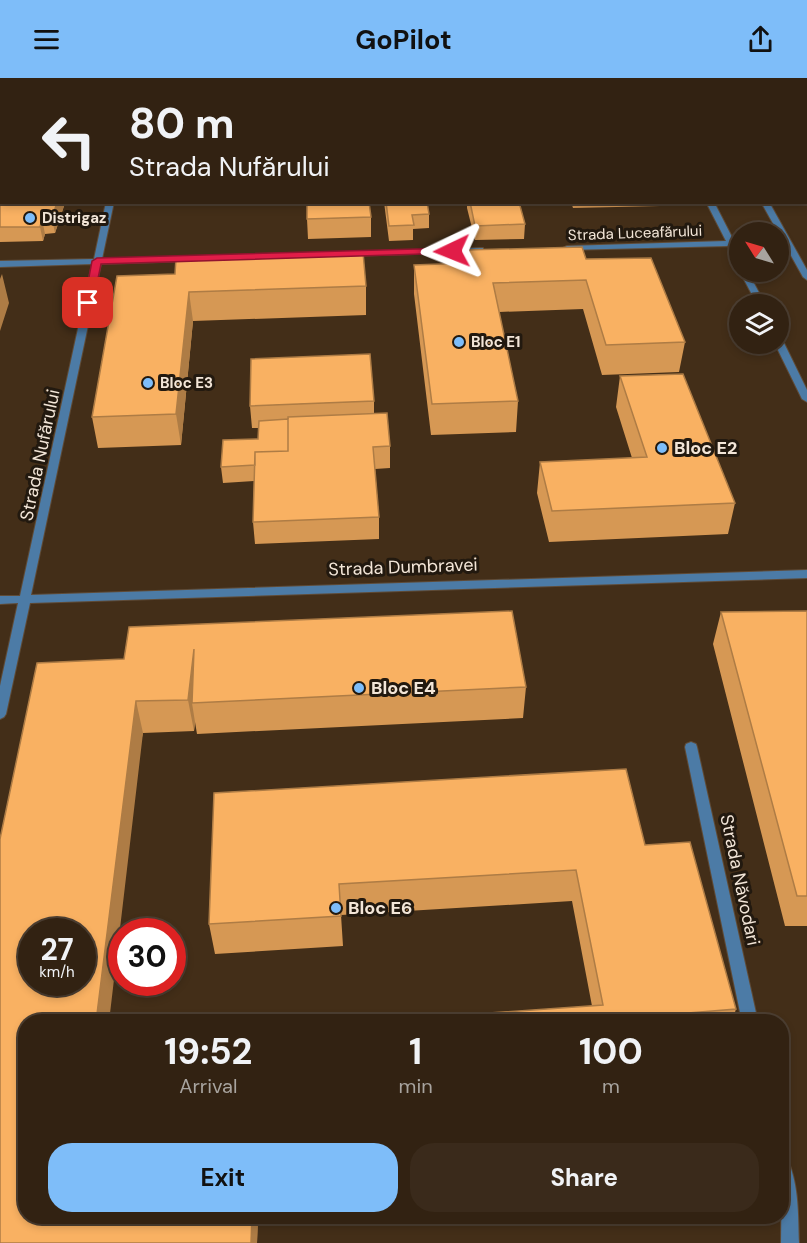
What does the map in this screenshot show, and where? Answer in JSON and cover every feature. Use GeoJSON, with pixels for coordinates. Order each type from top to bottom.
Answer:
{"type":"FeatureCollection","features":[{"type":"Feature","properties":{"kind":"street","name":"Strada Nufărului"},"geometry":{"type":"LineString","coordinates":[[0,714],[110,204]]}},
{"type":"Feature","properties":{"kind":"street"},"geometry":{"type":"LineString","coordinates":[[711,204],[729,233]]}},
{"type":"Feature","properties":{"kind":"street"},"geometry":{"type":"LineString","coordinates":[[766,204],[774,222]]}},
{"type":"Feature","properties":{"kind":"street","name":"Strada Luceafărului"},"geometry":{"type":"LineString","coordinates":[[559,248],[729,243]]}},
{"type":"Feature","properties":{"kind":"street"},"geometry":{"type":"LineString","coordinates":[[334,255],[488,250]]}},
{"type":"Feature","properties":{"kind":"street"},"geometry":{"type":"LineString","coordinates":[[789,251],[807,277]]}},
{"type":"Feature","properties":{"kind":"street"},"geometry":{"type":"LineString","coordinates":[[0,264],[204,258]]}},
{"type":"Feature","properties":{"kind":"street"},"geometry":{"type":"LineString","coordinates":[[784,354],[807,399]]}},
{"type":"Feature","properties":{"kind":"street","name":"Strada Dumbravei"},"geometry":{"type":"LineString","coordinates":[[0,600],[807,574]]}},
{"type":"Feature","properties":{"kind":"street","name":"Strada Năvodari"},"geometry":{"type":"LineString","coordinates":[[691,747],[748,1014]]}},
{"type":"Feature","properties":{"kind":"street"},"geometry":{"type":"LineString","coordinates":[[789,1204],[790,1243]]}},
{"type":"Feature","properties":{"kind":"building"},"geometry":{"type":"Polygon","coordinates":[[[0,204],[56,204],[52,219],[42,219],[40,227],[0,227],[0,204]]]}},
{"type":"Feature","properties":{"kind":"building"},"geometry":{"type":"Polygon","coordinates":[[[307,204],[369,204],[371,217],[307,219],[307,204]]]}},
{"type":"Feature","properties":{"kind":"building"},"geometry":{"type":"Polygon","coordinates":[[[386,204],[427,204],[429,214],[412,215],[414,225],[389,226],[386,204]]]}},
{"type":"Feature","properties":{"kind":"building"},"geometry":{"type":"Polygon","coordinates":[[[470,204],[520,204],[525,224],[475,226],[470,204]]]}},
{"type":"Feature","properties":{"kind":"building"},"geometry":{"type":"Polygon","coordinates":[[[582,247],[586,259],[651,258],[685,342],[606,345],[586,280],[493,283],[518,401],[432,404],[414,265],[468,263],[466,250],[582,247]]]}},
{"type":"Feature","properties":{"kind":"building"},"geometry":{"type":"Polygon","coordinates":[[[363,252],[366,286],[189,292],[176,414],[92,417],[117,276],[175,274],[176,258],[363,252]]]}},
{"type":"Feature","properties":{"kind":"building"},"geometry":{"type":"Polygon","coordinates":[[[370,354],[374,401],[250,406],[251,359],[370,354]]]}},
{"type":"Feature","properties":{"kind":"building"},"geometry":{"type":"Polygon","coordinates":[[[683,374],[735,503],[552,511],[540,462],[647,457],[620,376],[683,374]]]}},
{"type":"Feature","properties":{"kind":"building"},"geometry":{"type":"Polygon","coordinates":[[[387,413],[390,446],[373,447],[379,517],[253,522],[255,452],[288,451],[288,417],[387,413]]]}},
{"type":"Feature","properties":{"kind":"building"},"geometry":{"type":"Polygon","coordinates":[[[288,419],[288,451],[255,452],[255,465],[221,467],[223,440],[258,439],[259,421],[288,419]]]}},
{"type":"Feature","properties":{"kind":"building"},"geometry":{"type":"Polygon","coordinates":[[[512,611],[526,687],[192,703],[194,649],[188,700],[136,701],[97,1014],[18,1014],[18,1224],[252,1224],[251,1243],[0,1243],[0,839],[37,663],[124,659],[129,627],[512,611]]]}},
{"type":"Feature","properties":{"kind":"building"},"geometry":{"type":"Polygon","coordinates":[[[807,611],[807,896],[797,896],[721,612],[807,611]]]}},
{"type":"Feature","properties":{"kind":"building","name":"Bloc E6"},"geometry":{"type":"Polygon","coordinates":[[[626,769],[645,845],[690,842],[736,1009],[677,1014],[475,1014],[603,1005],[576,870],[339,884],[341,916],[209,924],[214,793],[626,769]]]}},
{"type":"Feature","properties":{"kind":"place","name":"Distrigaz"},"geometry":{"type":"Point","coordinates":[30,218]}},
{"type":"Feature","properties":{"kind":"place","name":"Bloc E1"},"geometry":{"type":"Point","coordinates":[459,342]}},
{"type":"Feature","properties":{"kind":"place","name":"Bloc E3"},"geometry":{"type":"Point","coordinates":[148,383]}},
{"type":"Feature","properties":{"kind":"place","name":"Bloc E2"},"geometry":{"type":"Point","coordinates":[662,448]}},
{"type":"Feature","properties":{"kind":"place","name":"Bloc E4"},"geometry":{"type":"Point","coordinates":[359,688]}},
{"type":"Feature","properties":{"kind":"place","name":"Bloc E6"},"geometry":{"type":"Point","coordinates":[336,908]}},
{"type":"Feature","properties":{"kind":"route"},"geometry":{"type":"LineString","coordinates":[[88,303],[97,261],[452,251]]}}]}
